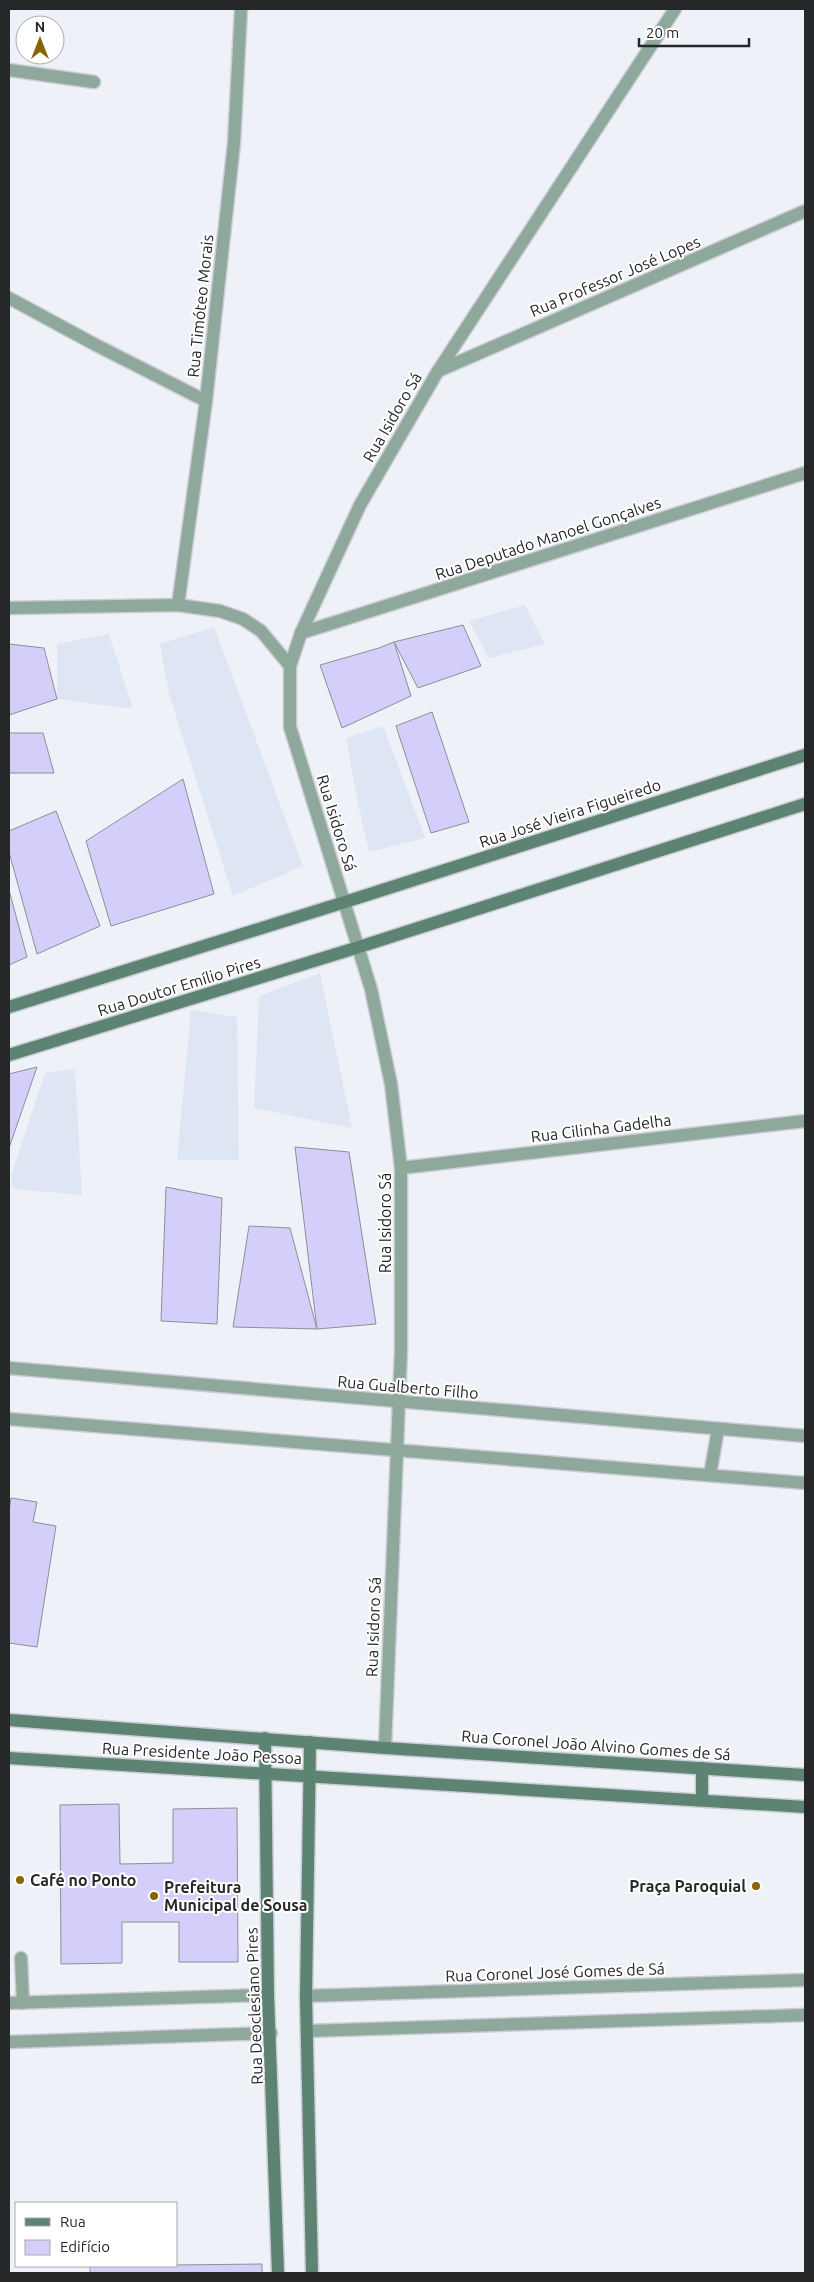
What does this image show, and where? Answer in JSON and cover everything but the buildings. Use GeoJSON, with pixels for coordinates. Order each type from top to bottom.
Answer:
{"type":"FeatureCollection","features":[{"type":"Feature","properties":{"kind":"street","name":"Rua Timóteo Morais"},"geometry":{"type":"LineString","coordinates":[[178,605],[206,401],[234,143],[241,9]]}},
{"type":"Feature","properties":{"kind":"street","name":"Rua Isidoro Sá"},"geometry":{"type":"LineString","coordinates":[[385,1748],[399,1402],[401,1168],[391,1084],[371,990],[290,727],[290,666],[301,633],[360,505],[438,371],[675,9]]}},
{"type":"Feature","properties":{"kind":"street"},"geometry":{"type":"LineString","coordinates":[[9,70],[94,82]]}},
{"type":"Feature","properties":{"kind":"street","name":"Rua Professor José Lopes"},"geometry":{"type":"LineString","coordinates":[[438,371],[805,212]]}},
{"type":"Feature","properties":{"kind":"street"},"geometry":{"type":"LineString","coordinates":[[9,298],[206,401]]}},
{"type":"Feature","properties":{"kind":"street","name":"Rua Deputado Manoel Gonçalves"},"geometry":{"type":"LineString","coordinates":[[301,633],[805,474]]}},
{"type":"Feature","properties":{"kind":"street"},"geometry":{"type":"LineString","coordinates":[[9,608],[178,605],[220,611],[243,619],[261,631],[290,666]]}},
{"type":"Feature","properties":{"kind":"street","name":"Rua José Vieira Figueiredo"},"geometry":{"type":"LineString","coordinates":[[344,902],[805,755]]}},
{"type":"Feature","properties":{"kind":"street"},"geometry":{"type":"LineString","coordinates":[[358,947],[805,804]]}},
{"type":"Feature","properties":{"kind":"street","name":"Rua Doutor Emílio Pires"},"geometry":{"type":"LineString","coordinates":[[9,1007],[344,902]]}},
{"type":"Feature","properties":{"kind":"street","name":"Rua Doutor Emílio Pires"},"geometry":{"type":"LineString","coordinates":[[9,1055],[358,947]]}},
{"type":"Feature","properties":{"kind":"street","name":"Rua Cilinha Gadelha"},"geometry":{"type":"LineString","coordinates":[[401,1168],[805,1121]]}},
{"type":"Feature","properties":{"kind":"street","name":"Rua Gualberto Filho"},"geometry":{"type":"LineString","coordinates":[[9,1368],[805,1436]]}},
{"type":"Feature","properties":{"kind":"street"},"geometry":{"type":"LineString","coordinates":[[9,1419],[805,1483]]}},
{"type":"Feature","properties":{"kind":"street"},"geometry":{"type":"LineString","coordinates":[[710,1475],[718,1429]]}},
{"type":"Feature","properties":{"kind":"street","name":"Rua Presidente João Pessoa"},"geometry":{"type":"LineString","coordinates":[[9,1720],[385,1748]]}},
{"type":"Feature","properties":{"kind":"street","name":"Rua Deoclesiano Pires"},"geometry":{"type":"LineString","coordinates":[[265,1738],[268,1995],[271,2033],[278,2273]]}},
{"type":"Feature","properties":{"kind":"street"},"geometry":{"type":"LineString","coordinates":[[310,1742],[306,1996],[312,2273]]}},
{"type":"Feature","properties":{"kind":"street","name":"Rua Coronel João Alvino Gomes de Sá"},"geometry":{"type":"LineString","coordinates":[[385,1748],[805,1775]]}},
{"type":"Feature","properties":{"kind":"street","name":"Rua Presidente João Pessoa"},"geometry":{"type":"LineString","coordinates":[[9,1758],[702,1800]]}},
{"type":"Feature","properties":{"kind":"street"},"geometry":{"type":"LineString","coordinates":[[702,1768],[702,1800],[805,1806]]}},
{"type":"Feature","properties":{"kind":"street"},"geometry":{"type":"LineString","coordinates":[[21,1958],[22,2003]]}},
{"type":"Feature","properties":{"kind":"street","name":"Rua Coronel José Gomes de Sá"},"geometry":{"type":"LineString","coordinates":[[306,1996],[805,1980]]}},
{"type":"Feature","properties":{"kind":"street"},"geometry":{"type":"LineString","coordinates":[[9,2003],[268,1995]]}},
{"type":"Feature","properties":{"kind":"street"},"geometry":{"type":"LineString","coordinates":[[307,2031],[805,2015]]}},
{"type":"Feature","properties":{"kind":"street"},"geometry":{"type":"LineString","coordinates":[[9,2042],[271,2033]]}},
{"type":"Feature","properties":{"kind":"shaded area"},"geometry":{"type":"Polygon","coordinates":[[[525,605],[545,644],[489,658],[469,621],[525,605]]]}},
{"type":"Feature","properties":{"kind":"shaded area"},"geometry":{"type":"Polygon","coordinates":[[[214,627],[303,866],[233,896],[169,694],[160,644],[214,627]]]}},
{"type":"Feature","properties":{"kind":"shaded area"},"geometry":{"type":"Polygon","coordinates":[[[109,634],[133,709],[57,699],[57,644],[109,634]]]}},
{"type":"Feature","properties":{"kind":"shaded area"},"geometry":{"type":"Polygon","coordinates":[[[383,726],[425,838],[369,852],[346,738],[383,726]]]}},
{"type":"Feature","properties":{"kind":"shaded area"},"geometry":{"type":"Polygon","coordinates":[[[320,973],[352,1128],[254,1108],[259,996],[320,973]]]}},
{"type":"Feature","properties":{"kind":"shaded area"},"geometry":{"type":"Polygon","coordinates":[[[191,1010],[237,1017],[239,1160],[177,1160],[191,1010]]]}},
{"type":"Feature","properties":{"kind":"shaded area"},"geometry":{"type":"Polygon","coordinates":[[[75,1069],[82,1195],[13,1189],[11,1176],[45,1073],[75,1069]]]}},
{"type":"Feature","properties":{"kind":"place","name":"Café no Ponto"},"geometry":{"type":"Point","coordinates":[20,1880]}},
{"type":"Feature","properties":{"kind":"place","name":"Praça Paroquial"},"geometry":{"type":"Point","coordinates":[756,1886]}},
{"type":"Feature","properties":{"kind":"place","name":"Prefeitura Municipal de Sousa"},"geometry":{"type":"Point","coordinates":[154,1896]}}]}
